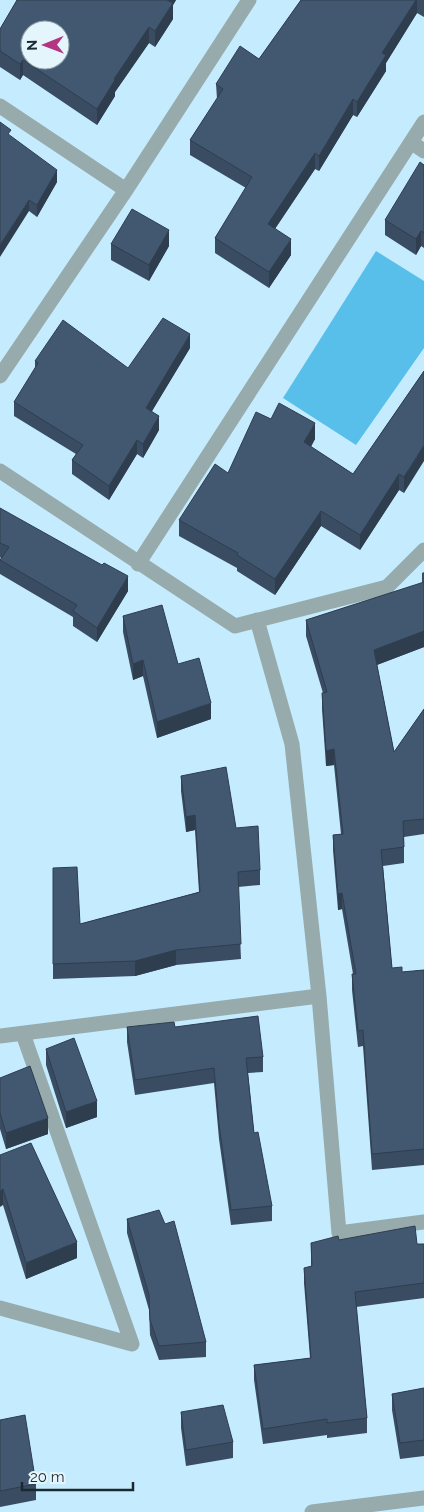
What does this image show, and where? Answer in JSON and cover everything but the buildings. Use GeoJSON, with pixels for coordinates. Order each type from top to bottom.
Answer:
{"type":"FeatureCollection","features":[{"type":"Feature","properties":{"kind":"street"},"geometry":{"type":"LineString","coordinates":[[0,376],[126,190],[249,0]]}},
{"type":"Feature","properties":{"kind":"street"},"geometry":{"type":"LineString","coordinates":[[0,106],[126,190]]}},
{"type":"Feature","properties":{"kind":"street"},"geometry":{"type":"LineString","coordinates":[[138,564],[424,122]]}},
{"type":"Feature","properties":{"kind":"street"},"geometry":{"type":"LineString","coordinates":[[411,142],[424,151]]}},
{"type":"Feature","properties":{"kind":"street"},"geometry":{"type":"LineString","coordinates":[[0,471],[138,564],[235,626],[387,587],[424,550]]}},
{"type":"Feature","properties":{"kind":"street"},"geometry":{"type":"LineString","coordinates":[[257,620],[292,744],[319,996],[338,1233],[424,1222]]}},
{"type":"Feature","properties":{"kind":"street"},"geometry":{"type":"LineString","coordinates":[[0,1036],[319,996]]}},
{"type":"Feature","properties":{"kind":"street"},"geometry":{"type":"LineString","coordinates":[[0,1308],[132,1344],[23,1034]]}},
{"type":"Feature","properties":{"kind":"street"},"geometry":{"type":"LineString","coordinates":[[319,1512],[424,1498]]}},
{"type":"Feature","properties":{"kind":"shaded area"},"geometry":{"type":"Polygon","coordinates":[[[376,251],[424,281],[424,348],[356,445],[283,398],[376,251]]]}}]}
